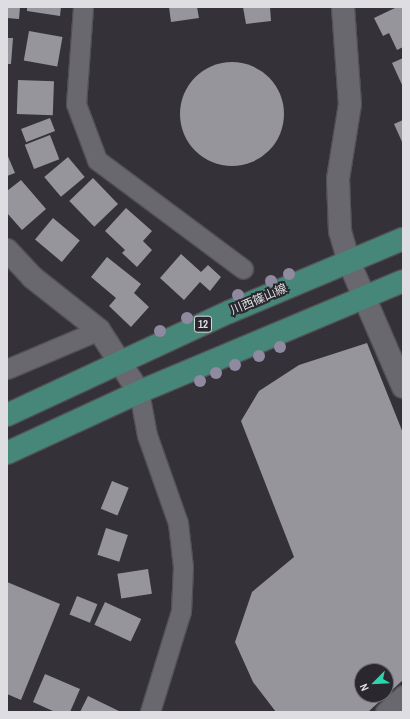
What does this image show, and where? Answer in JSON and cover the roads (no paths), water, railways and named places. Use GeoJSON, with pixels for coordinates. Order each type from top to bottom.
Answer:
{"type":"FeatureCollection","features":[{"type":"Feature","properties":{"kind":"main road","name":"川西篠山線"},"geometry":{"type":"LineString","coordinates":[[7,415],[120,360],[403,239]]}},
{"type":"Feature","properties":{"kind":"main road"},"geometry":{"type":"LineString","coordinates":[[7,454],[139,392],[403,281]]}},
{"type":"Feature","properties":{"kind":"street"},"geometry":{"type":"LineString","coordinates":[[83,7],[76,104],[97,160],[243,270]]}},
{"type":"Feature","properties":{"kind":"street"},"geometry":{"type":"LineString","coordinates":[[343,7],[350,104],[338,179],[340,231],[349,262],[403,387]]}},
{"type":"Feature","properties":{"kind":"street"},"geometry":{"type":"LineString","coordinates":[[7,250],[32,277],[99,330],[120,360],[139,392],[147,435],[178,523],[183,567],[181,611],[150,712]]}},
{"type":"Feature","properties":{"kind":"street"},"geometry":{"type":"LineString","coordinates":[[7,369],[99,330]]}},
{"type":"Feature","properties":{"kind":"street"},"geometry":{"type":"LineString","coordinates":[[385,712],[403,695]]}}]}
